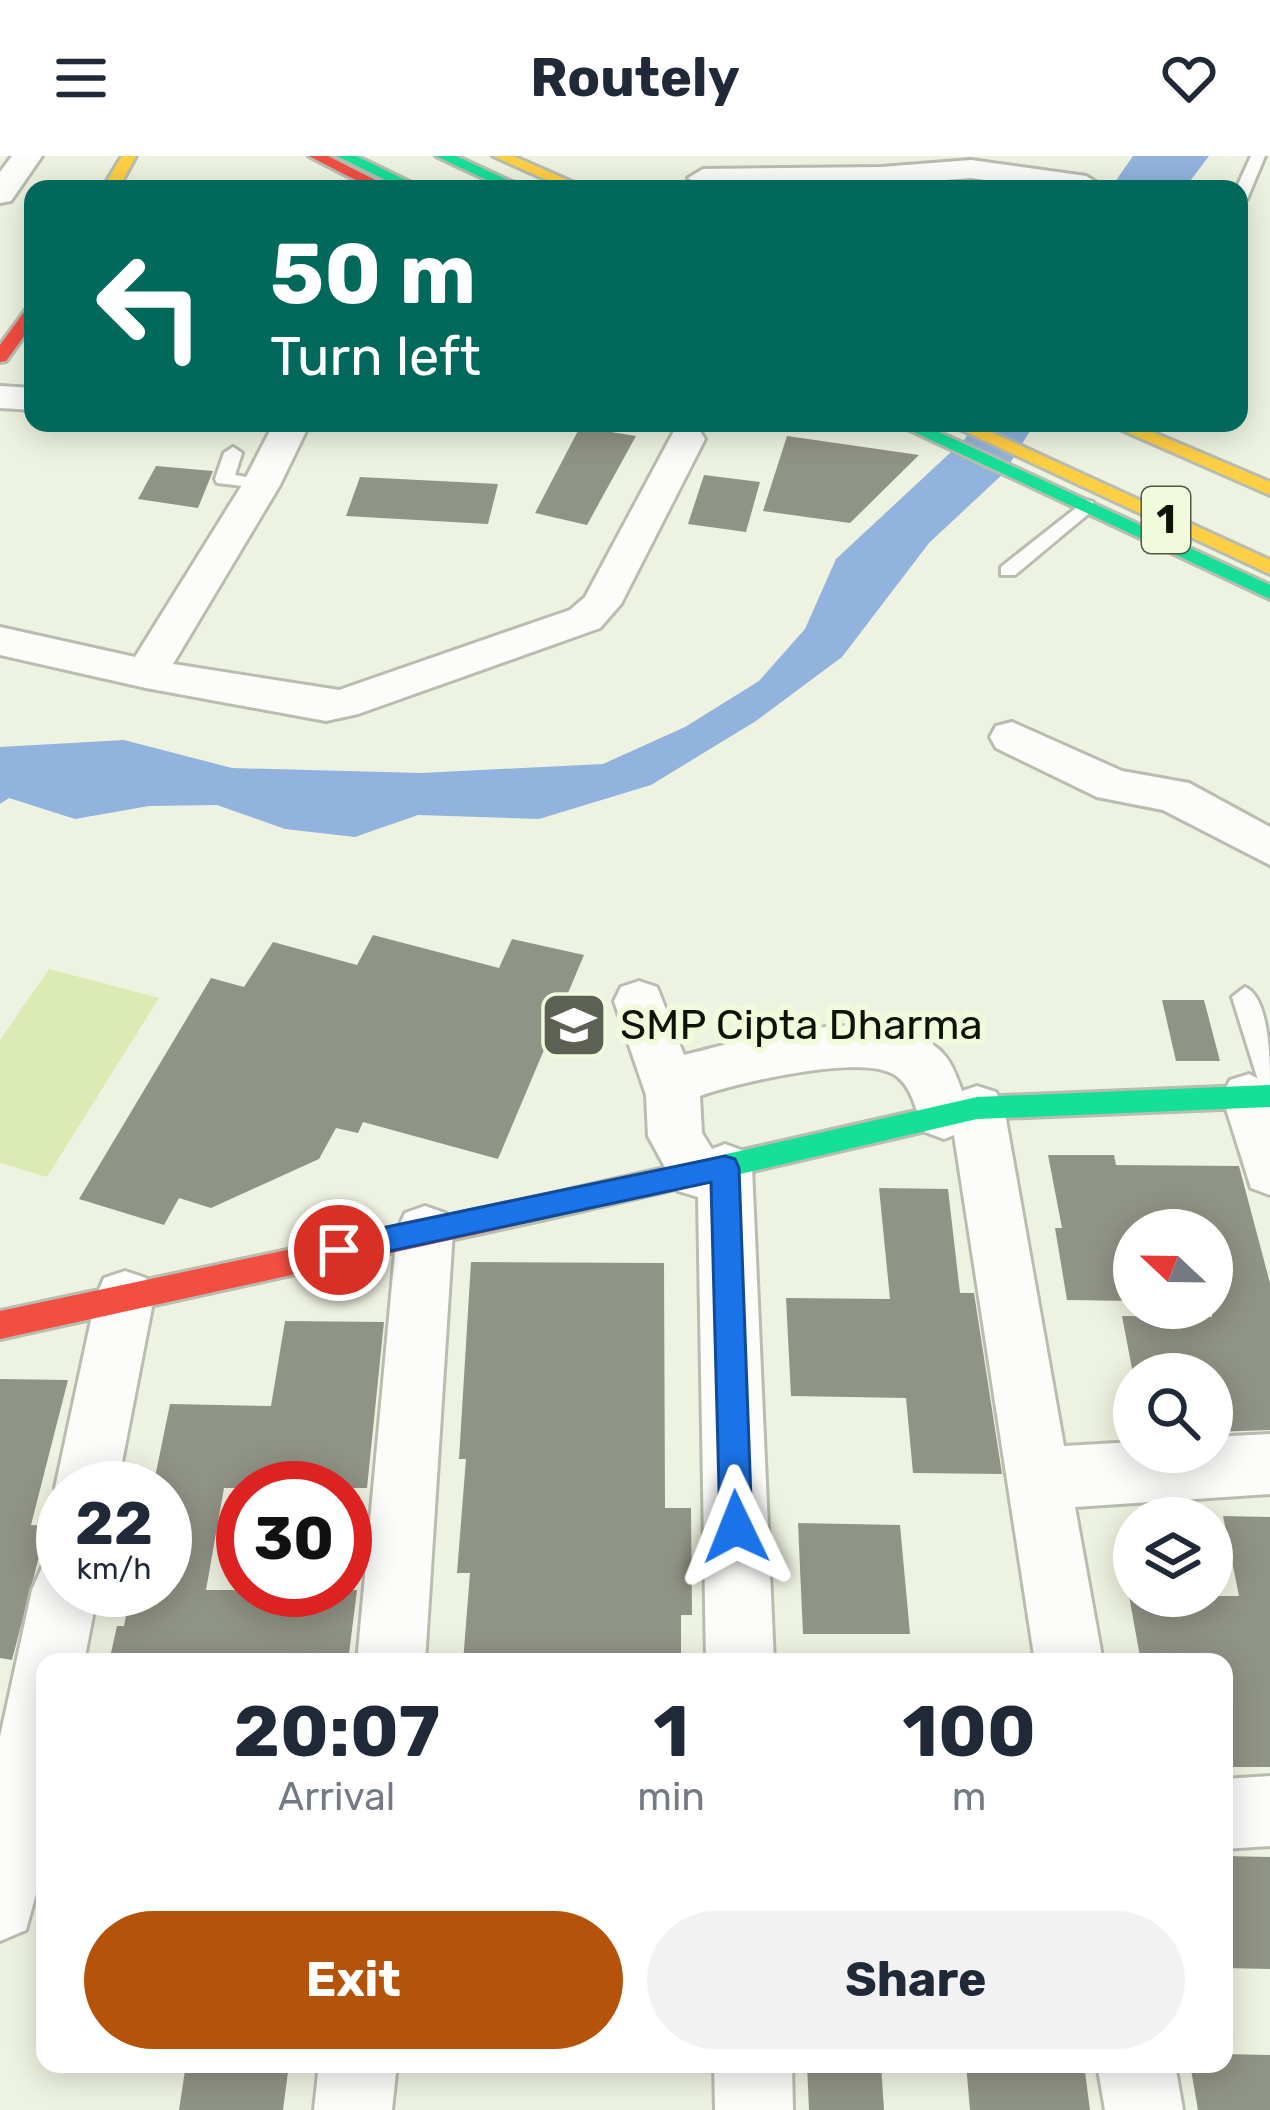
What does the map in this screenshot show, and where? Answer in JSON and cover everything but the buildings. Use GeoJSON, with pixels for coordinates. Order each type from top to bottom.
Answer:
{"type":"FeatureCollection","features":[{"type":"Feature","properties":{"kind":"main road"},"geometry":{"type":"LineString","coordinates":[[316,156],[367,180]]}},
{"type":"Feature","properties":{"kind":"main road"},"geometry":{"type":"LineString","coordinates":[[344,156],[396,180]]}},
{"type":"Feature","properties":{"kind":"main road"},"geometry":{"type":"LineString","coordinates":[[443,156],[498,180]]}},
{"type":"Feature","properties":{"kind":"main road"},"geometry":{"type":"LineString","coordinates":[[500,156],[558,180]]}},
{"type":"Feature","properties":{"kind":"main road"},"geometry":{"type":"LineString","coordinates":[[0,357],[24,324]]}},
{"type":"Feature","properties":{"kind":"main road"},"geometry":{"type":"LineString","coordinates":[[927,432],[1057,480],[1086,506],[1270,593]]}},
{"type":"Feature","properties":{"kind":"main road","name":"1"},"geometry":{"type":"LineString","coordinates":[[972,432],[1057,480],[1270,568]]}},
{"type":"Feature","properties":{"kind":"main road","name":"1"},"geometry":{"type":"LineString","coordinates":[[1106,432],[1270,518]]}},
{"type":"Feature","properties":{"kind":"main road"},"geometry":{"type":"LineString","coordinates":[[1156,432],[1270,489]]}},
{"type":"Feature","properties":{"kind":"main road"},"geometry":{"type":"LineString","coordinates":[[0,1324],[711,1171],[960,1112],[1263,1090]]}},
{"type":"Feature","properties":{"kind":"street"},"geometry":{"type":"LineString","coordinates":[[0,194],[27,156]]}},
{"type":"Feature","properties":{"kind":"street"},"geometry":{"type":"LineString","coordinates":[[703,174],[880,166],[971,169],[1050,180]]}},
{"type":"Feature","properties":{"kind":"street"},"geometry":{"type":"LineString","coordinates":[[146,674],[262,484],[288,432]]}},
{"type":"Feature","properties":{"kind":"street"},"geometry":{"type":"LineString","coordinates":[[0,641],[146,674],[289,700],[343,704],[576,624],[601,604],[688,439]]}},
{"type":"Feature","properties":{"kind":"street"},"geometry":{"type":"LineString","coordinates":[[1012,737],[1113,786],[1174,795],[1270,848]]}},
{"type":"Feature","properties":{"kind":"street"},"geometry":{"type":"LineString","coordinates":[[639,1001],[673,1095]]}},
{"type":"Feature","properties":{"kind":"street"},"geometry":{"type":"LineString","coordinates":[[739,1653],[711,1171],[675,1136],[674,1086],[688,1075],[847,1045],[882,1046],[925,1069],[960,1112],[1039,1478],[1068,1653]]}},
{"type":"Feature","properties":{"kind":"street"},"geometry":{"type":"LineString","coordinates":[[1263,1090],[1270,1172]]}},
{"type":"Feature","properties":{"kind":"street"},"geometry":{"type":"LineString","coordinates":[[392,1653],[425,1231]]}},
{"type":"Feature","properties":{"kind":"street"},"geometry":{"type":"LineString","coordinates":[[92,1461],[125,1297]]}},
{"type":"Feature","properties":{"kind":"street"},"geometry":{"type":"LineString","coordinates":[[1039,1478],[1270,1464]]}},
{"type":"Feature","properties":{"kind":"street"},"geometry":{"type":"LineString","coordinates":[[52,1653],[59,1617]]}},
{"type":"Feature","properties":{"kind":"street"},"geometry":{"type":"LineString","coordinates":[[0,1904],[36,1730]]}},
{"type":"Feature","properties":{"kind":"street"},"geometry":{"type":"LineString","coordinates":[[1233,1813],[1270,1811]]}},
{"type":"Feature","properties":{"kind":"street"},"geometry":{"type":"LineString","coordinates":[[353,2110],[357,2073]]}},
{"type":"Feature","properties":{"kind":"street"},"geometry":{"type":"LineString","coordinates":[[753,2073],[754,2110]]}},
{"type":"Feature","properties":{"kind":"street"},"geometry":{"type":"LineString","coordinates":[[1138,2073],[1144,2110]]}},
{"type":"Feature","properties":{"kind":"lane"},"geometry":{"type":"LineString","coordinates":[[233,454],[224,478],[262,484]]}},
{"type":"Feature","properties":{"kind":"lane"},"geometry":{"type":"LineString","coordinates":[[1008,571],[1086,506]]}},
{"type":"Feature","properties":{"kind":"lane"},"geometry":{"type":"LineString","coordinates":[[1245,997],[1263,1090]]}},
{"type":"Feature","properties":{"kind":"green space"},"geometry":{"type":"Polygon","coordinates":[[[49,969],[159,998],[47,1177],[0,1163],[0,1040],[49,969]]]}},
{"type":"Feature","properties":{"kind":"water"},"geometry":{"type":"Polygon","coordinates":[[[1133,156],[1209,156],[1191,180],[1116,180],[1133,156]]]}},
{"type":"Feature","properties":{"kind":"water"},"geometry":{"type":"Polygon","coordinates":[[[969,432],[1029,432],[1004,473],[929,543],[842,657],[756,721],[651,785],[539,819],[418,815],[355,837],[285,829],[217,805],[149,806],[75,819],[9,798],[0,804],[0,747],[124,740],[232,768],[421,773],[603,764],[685,727],[759,681],[805,629],[836,559],[969,432]]]}},
{"type":"Feature","properties":{"kind":"traffic: fast"},"geometry":{"type":"LineString","coordinates":[[344,156],[396,180]]}},
{"type":"Feature","properties":{"kind":"traffic: fast"},"geometry":{"type":"LineString","coordinates":[[443,156],[498,180]]}},
{"type":"Feature","properties":{"kind":"traffic: fast"},"geometry":{"type":"LineString","coordinates":[[923,432],[1270,593]]}},
{"type":"Feature","properties":{"kind":"traffic: fast"},"geometry":{"type":"LineString","coordinates":[[546,1207],[977,1108],[1270,1096]]}},
{"type":"Feature","properties":{"kind":"traffic: slow"},"geometry":{"type":"LineString","coordinates":[[115,180],[129,156]]}},
{"type":"Feature","properties":{"kind":"traffic: slow"},"geometry":{"type":"LineString","coordinates":[[500,156],[558,180]]}},
{"type":"Feature","properties":{"kind":"traffic: slow"},"geometry":{"type":"LineString","coordinates":[[975,432],[1270,568]]}},
{"type":"Feature","properties":{"kind":"traffic: slow"},"geometry":{"type":"LineString","coordinates":[[1136,432],[1270,489]]}},
{"type":"Feature","properties":{"kind":"traffic: jam"},"geometry":{"type":"LineString","coordinates":[[316,156],[366,180]]}},
{"type":"Feature","properties":{"kind":"traffic: jam"},"geometry":{"type":"LineString","coordinates":[[0,357],[24,324]]}},
{"type":"Feature","properties":{"kind":"traffic: jam"},"geometry":{"type":"LineString","coordinates":[[0,1325],[546,1207]]}},
{"type":"Feature","properties":{"kind":"place","name":"SMP Cipta Dharma"},"geometry":{"type":"Point","coordinates":[574,1025]}},
{"type":"Feature","properties":{"kind":"route"},"geometry":{"type":"LineString","coordinates":[[339,1250],[725,1168],[736,1527]]}}]}
